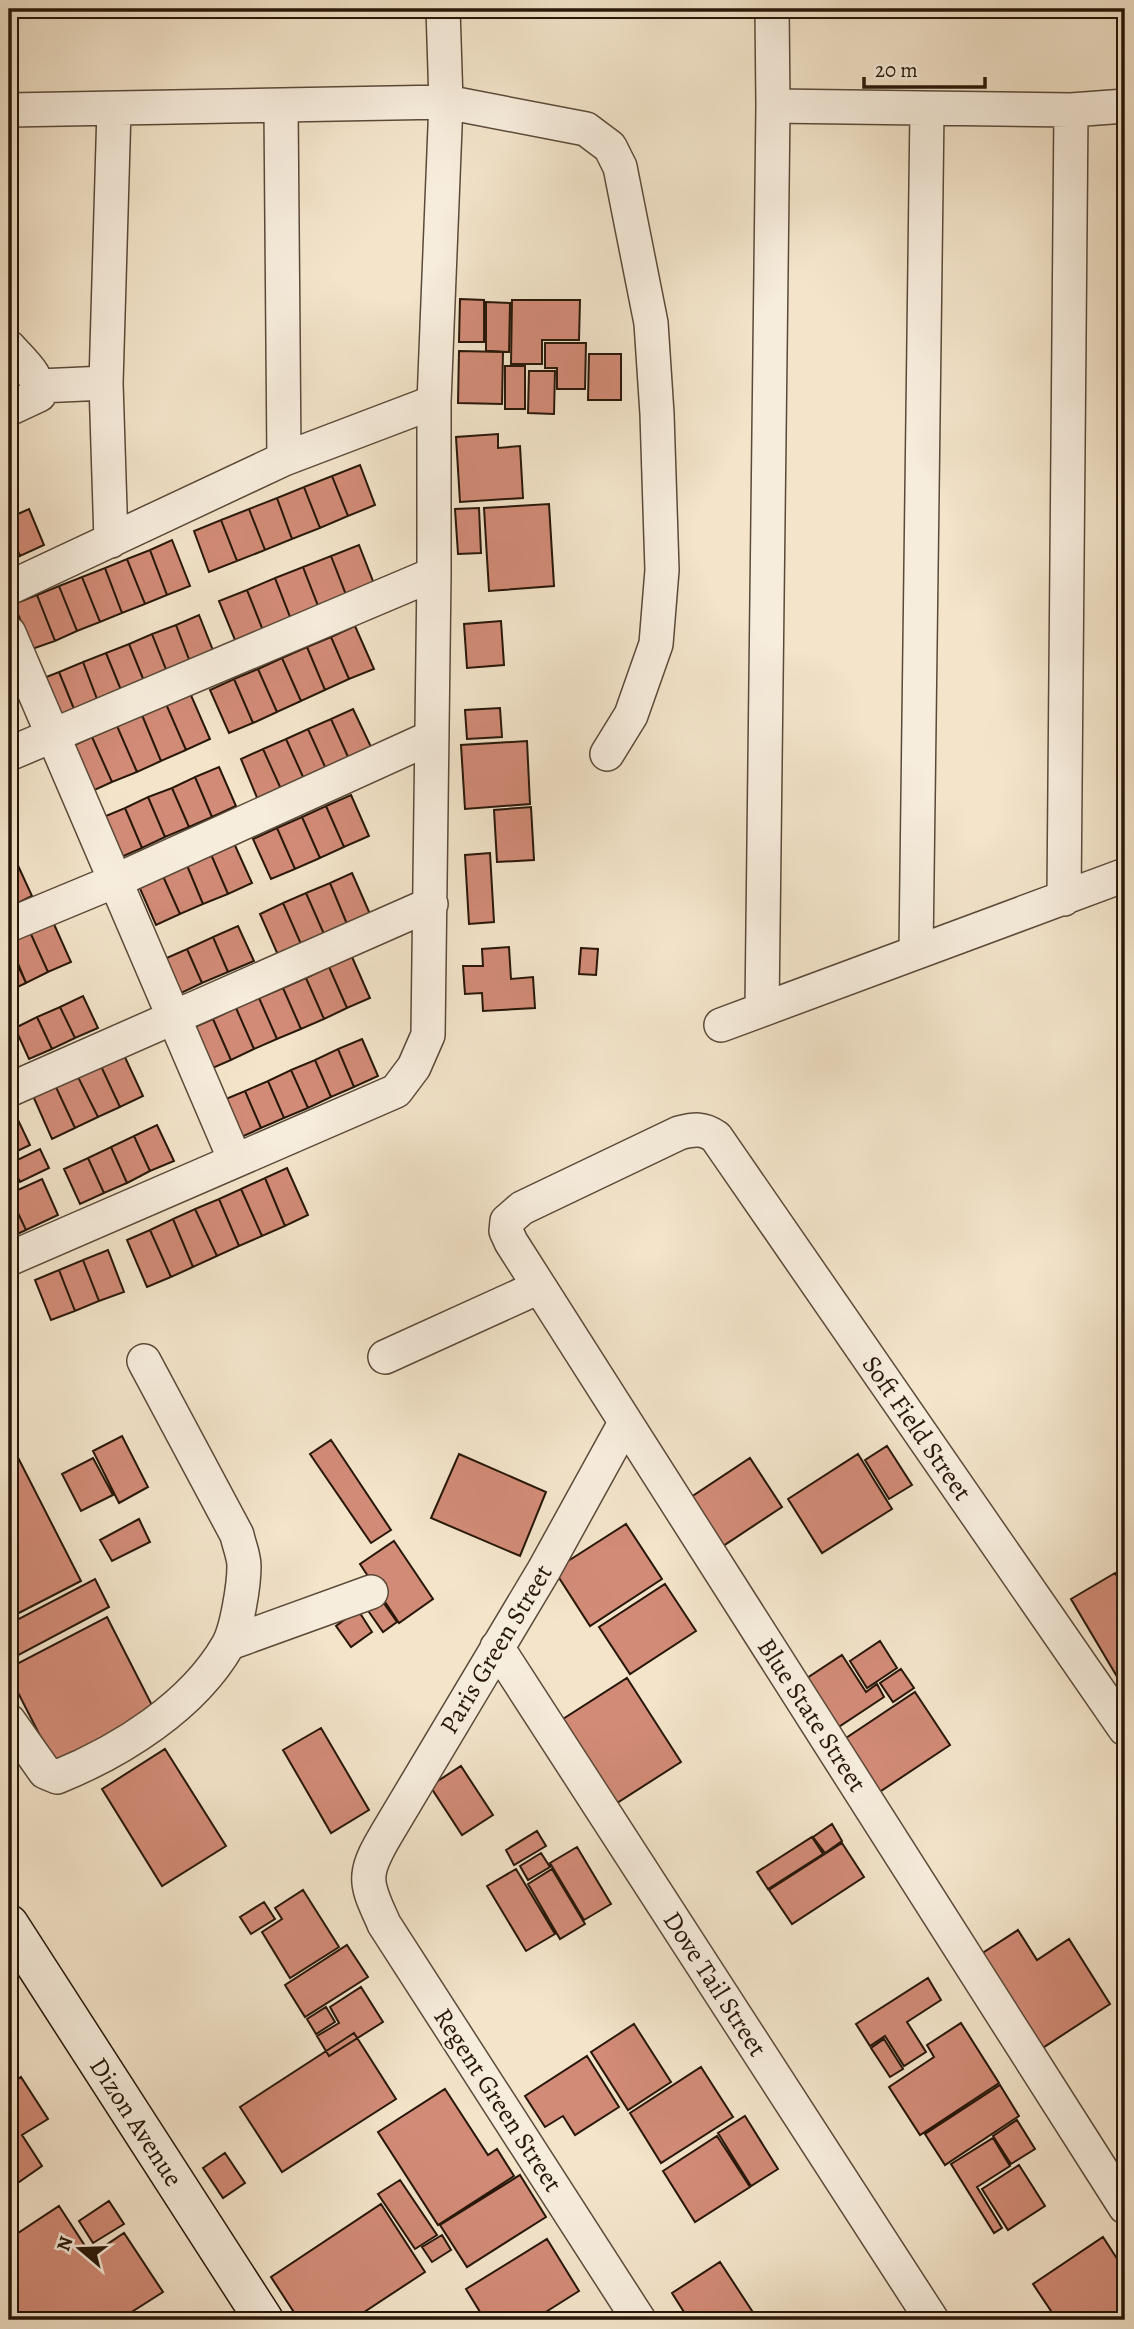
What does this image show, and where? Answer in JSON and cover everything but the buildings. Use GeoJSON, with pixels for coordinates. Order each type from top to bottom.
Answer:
{"type":"FeatureCollection","features":[{"type":"Feature","properties":{"kind":"street"},"geometry":{"type":"LineString","coordinates":[[9,1259],[396,1091],[414,1067],[428,1035],[435,574],[434,402],[446,102],[443,9]]}},
{"type":"Feature","properties":{"kind":"street"},"geometry":{"type":"LineString","coordinates":[[762,1010],[772,9]]}},
{"type":"Feature","properties":{"kind":"street"},"geometry":{"type":"LineString","coordinates":[[9,110],[446,102],[586,129],[610,147],[620,167],[651,323],[662,569],[656,644],[631,715],[607,754]]}},
{"type":"Feature","properties":{"kind":"street"},"geometry":{"type":"LineString","coordinates":[[281,106],[284,459]]}},
{"type":"Feature","properties":{"kind":"street"},"geometry":{"type":"LineString","coordinates":[[773,106],[1071,110],[1125,106]]}},
{"type":"Feature","properties":{"kind":"street"},"geometry":{"type":"LineString","coordinates":[[111,541],[106,383],[114,109]]}},
{"type":"Feature","properties":{"kind":"street"},"geometry":{"type":"LineString","coordinates":[[916,952],[927,109]]}},
{"type":"Feature","properties":{"kind":"street"},"geometry":{"type":"LineString","coordinates":[[1064,899],[1071,110]]}},
{"type":"Feature","properties":{"kind":"street"},"geometry":{"type":"LineString","coordinates":[[9,347],[40,386],[39,395],[9,409]]}},
{"type":"Feature","properties":{"kind":"street"},"geometry":{"type":"LineString","coordinates":[[40,386],[106,383]]}},
{"type":"Feature","properties":{"kind":"street"},"geometry":{"type":"LineString","coordinates":[[9,587],[284,459],[434,402]]}},
{"type":"Feature","properties":{"kind":"street"},"geometry":{"type":"LineString","coordinates":[[9,754],[435,574]]}},
{"type":"Feature","properties":{"kind":"street"},"geometry":{"type":"LineString","coordinates":[[9,633],[235,1160]]}},
{"type":"Feature","properties":{"kind":"street"},"geometry":{"type":"LineString","coordinates":[[9,925],[115,881],[432,737]]}},
{"type":"Feature","properties":{"kind":"street"},"geometry":{"type":"LineString","coordinates":[[721,1026],[1125,875]]}},
{"type":"Feature","properties":{"kind":"street"},"geometry":{"type":"LineString","coordinates":[[9,1090],[431,904]]}},
{"type":"Feature","properties":{"kind":"street","name":"Blue State Street"},"geometry":{"type":"LineString","coordinates":[[706,1130],[693,1129],[679,1133],[522,1209],[507,1221],[506,1231],[625,1423],[1125,2207]]}},
{"type":"Feature","properties":{"kind":"street","name":"Soft Field Street"},"geometry":{"type":"LineString","coordinates":[[706,1130],[725,1149],[1125,1729]]}},
{"type":"Feature","properties":{"kind":"street"},"geometry":{"type":"LineString","coordinates":[[385,1357],[539,1287]]}},
{"type":"Feature","properties":{"kind":"street"},"geometry":{"type":"LineString","coordinates":[[9,1721],[45,1772],[57,1777],[79,1768],[157,1723],[213,1667],[230,1643],[240,1603],[244,1564],[237,1535],[144,1360]]}},
{"type":"Feature","properties":{"kind":"street","name":"Paris Green Street"},"geometry":{"type":"LineString","coordinates":[[369,1875],[376,1853],[387,1833],[544,1570],[625,1423]]}},
{"type":"Feature","properties":{"kind":"street"},"geometry":{"type":"LineString","coordinates":[[230,1643],[371,1592]]}},
{"type":"Feature","properties":{"kind":"street","name":"Dove Tail Street"},"geometry":{"type":"LineString","coordinates":[[497,1647],[932,2320]]}},
{"type":"Feature","properties":{"kind":"street","name":"Regent Green Street"},"geometry":{"type":"LineString","coordinates":[[369,1875],[373,1899],[384,1924],[639,2320]]}},
{"type":"Feature","properties":{"kind":"street","name":"Dizon Avenue"},"geometry":{"type":"LineString","coordinates":[[9,1924],[264,2320]]}}]}
